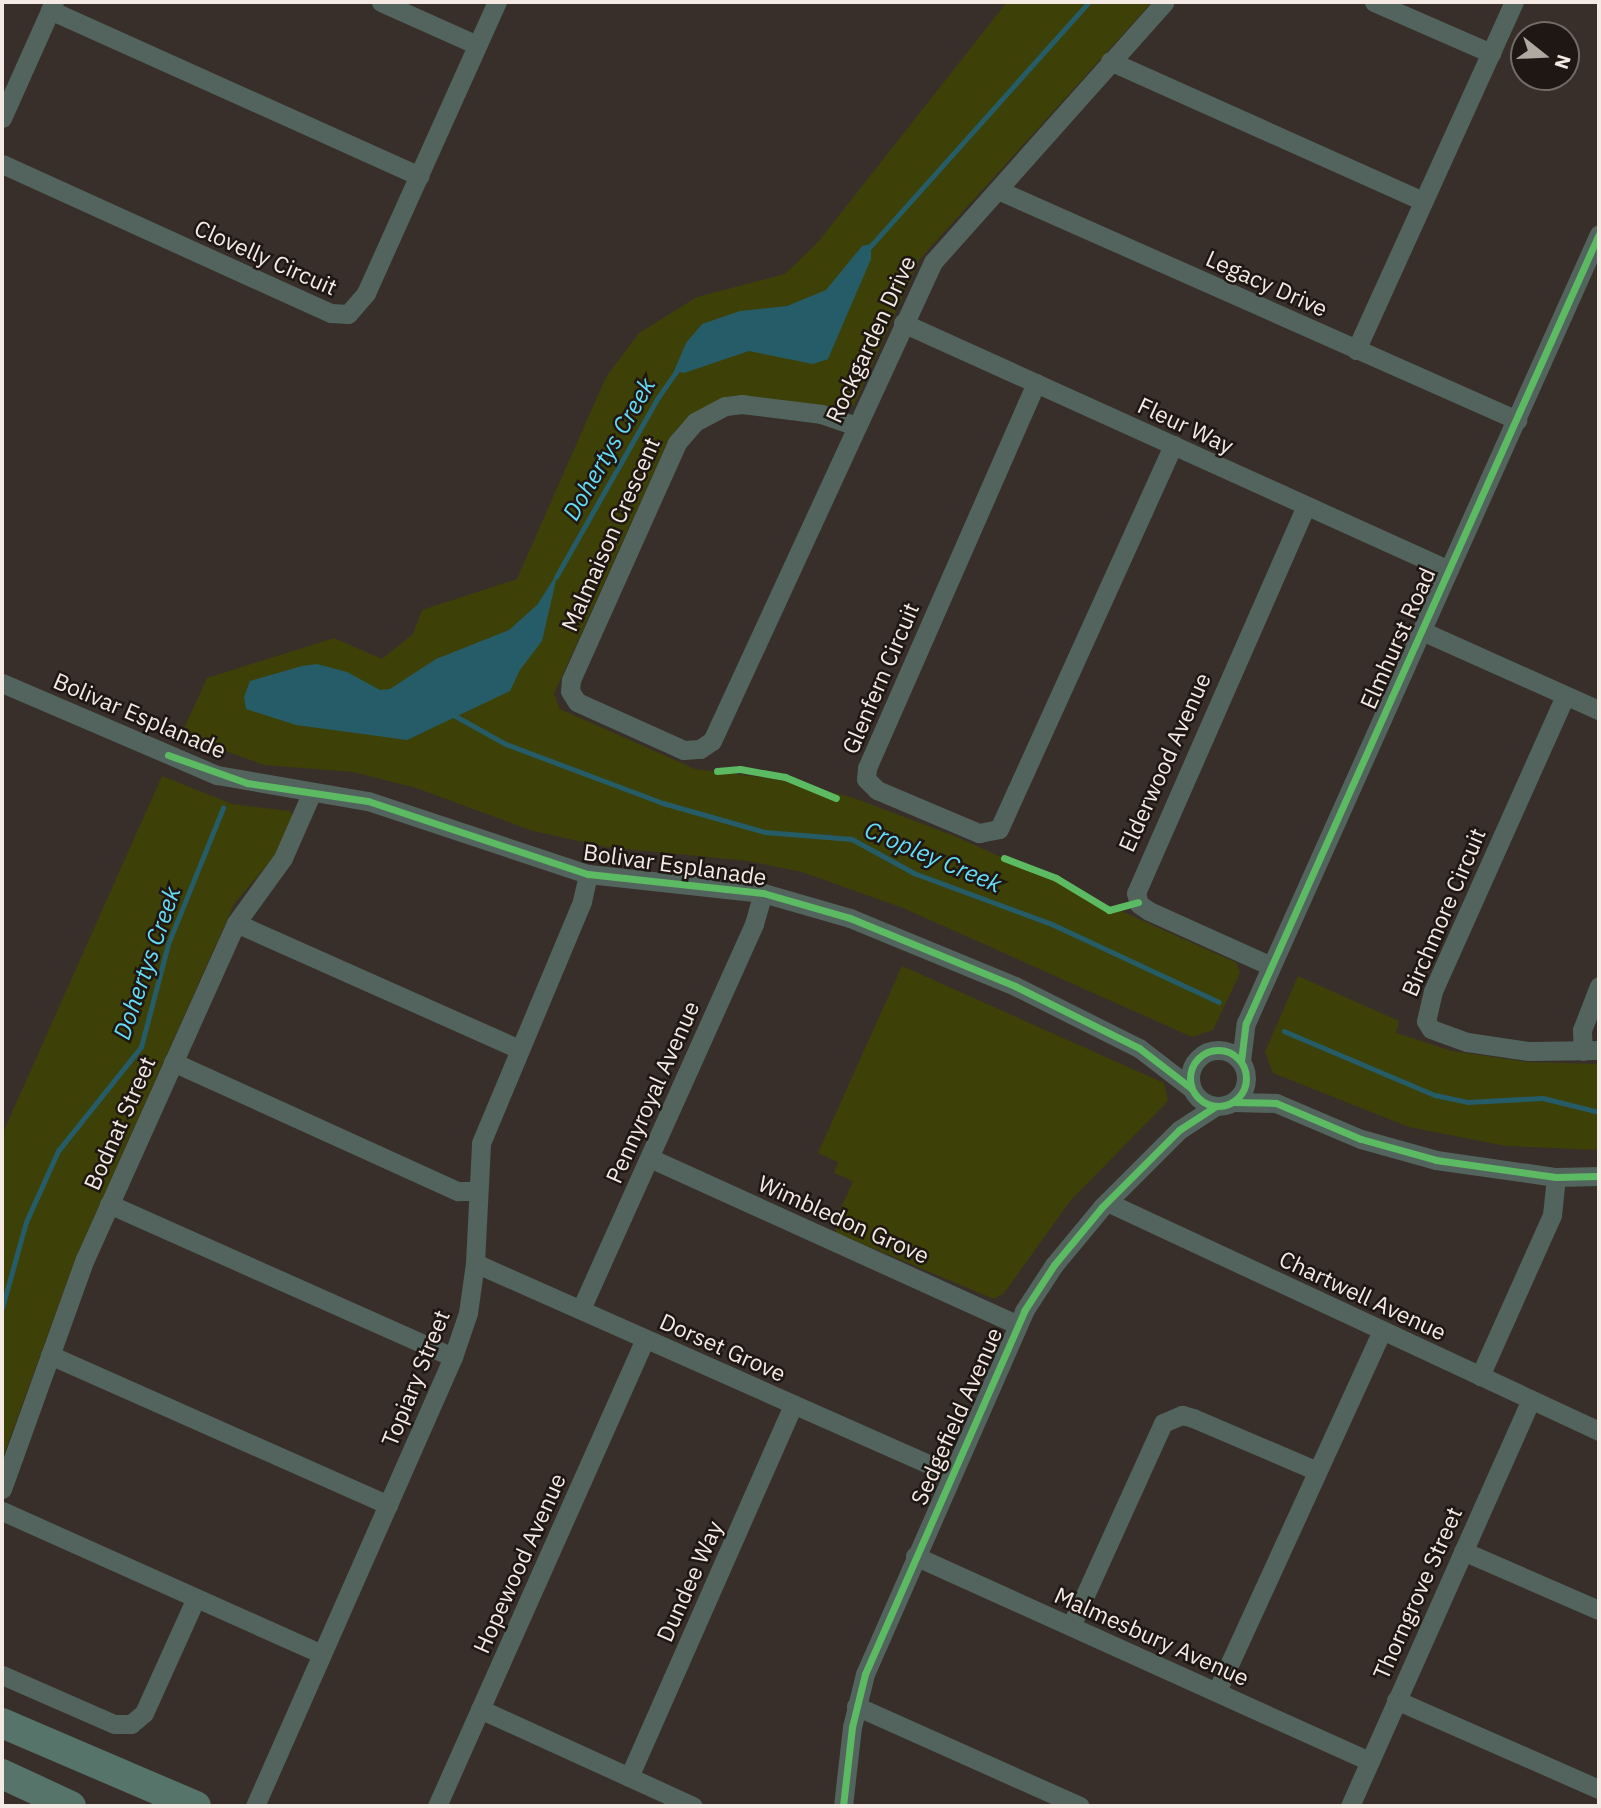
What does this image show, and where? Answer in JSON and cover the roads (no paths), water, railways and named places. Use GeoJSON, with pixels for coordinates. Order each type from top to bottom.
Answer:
{"type":"FeatureCollection","features":[{"type":"Feature","properties":{"kind":"highway"},"geometry":{"type":"LineString","coordinates":[[2,1723],[196,1806]]}},
{"type":"Feature","properties":{"kind":"highway"},"geometry":{"type":"LineString","coordinates":[[2,1774],[71,1806]]}},
{"type":"Feature","properties":{"kind":"street"},"geometry":{"type":"LineString","coordinates":[[381,2],[477,45]]}},
{"type":"Feature","properties":{"kind":"street","name":"Clovelly Circuit"},"geometry":{"type":"LineString","coordinates":[[2,164],[340,316],[362,303],[496,2]]}},
{"type":"Feature","properties":{"kind":"street","name":"Rockgarden Drive"},"geometry":{"type":"LineString","coordinates":[[700,749],[716,736],[933,262],[1165,2]]}},
{"type":"Feature","properties":{"kind":"street"},"geometry":{"type":"LineString","coordinates":[[1374,2],[1491,52]]}},
{"type":"Feature","properties":{"kind":"street"},"geometry":{"type":"LineString","coordinates":[[1356,350],[1514,2]]}},
{"type":"Feature","properties":{"kind":"street"},"geometry":{"type":"LineString","coordinates":[[2,118],[8,87],[52,6],[419,176]]}},
{"type":"Feature","properties":{"kind":"street"},"geometry":{"type":"LineString","coordinates":[[1110,61],[1423,201]]}},
{"type":"Feature","properties":{"kind":"street","name":"Legacy Drive"},"geometry":{"type":"LineString","coordinates":[[998,190],[1517,420]]}},
{"type":"Feature","properties":{"kind":"street","name":"Elmhurst Road"},"geometry":{"type":"LineString","coordinates":[[1243,1066],[1246,1023],[1599,234]]}},
{"type":"Feature","properties":{"kind":"street","name":"Fleur Way"},"geometry":{"type":"LineString","coordinates":[[903,323],[1305,508],[1449,570]]}},
{"type":"Feature","properties":{"kind":"street","name":"Glenfern Circuit"},"geometry":{"type":"LineString","coordinates":[[1036,383],[867,768],[866,779],[877,790],[979,834],[999,829],[1173,445]]}},
{"type":"Feature","properties":{"kind":"street","name":"Malmaison Crescent"},"geometry":{"type":"LineString","coordinates":[[700,749],[684,750],[583,706],[570,691],[575,672],[677,443],[707,413],[742,404],[822,414],[856,426]]}},
{"type":"Feature","properties":{"kind":"street","name":"Elderwood Avenue"},"geometry":{"type":"LineString","coordinates":[[1271,966],[1149,911],[1139,904],[1136,893],[1305,508]]}},
{"type":"Feature","properties":{"kind":"street"},"geometry":{"type":"LineString","coordinates":[[1422,631],[1599,710]]}},
{"type":"Feature","properties":{"kind":"street","name":"Bolivar Esplanade"},"geometry":{"type":"LineString","coordinates":[[2,683],[217,775],[368,801],[588,874],[763,893],[850,918],[936,952],[1139,1048],[1192,1090]]}},
{"type":"Feature","properties":{"kind":"street","name":"Birchmore Circuit"},"geometry":{"type":"LineString","coordinates":[[1566,696],[1433,991],[1426,1021],[1431,1029],[1467,1042],[1529,1051],[1591,1050]]}},
{"type":"Feature","properties":{"kind":"street","name":"Bodnat Street"},"geometry":{"type":"LineString","coordinates":[[2,1489],[50,1355],[109,1204],[236,923],[294,839],[312,792]]}},
{"type":"Feature","properties":{"kind":"street","name":"Topiary Street"},"geometry":{"type":"LineString","coordinates":[[255,1806],[453,1357],[468,1313],[475,1263],[481,1143],[517,1048],[582,901],[588,874]]}},
{"type":"Feature","properties":{"kind":"street","name":"Pennyroyal Avenue"},"geometry":{"type":"LineString","coordinates":[[581,1309],[754,925],[763,893]]}},
{"type":"Feature","properties":{"kind":"street"},"geometry":{"type":"LineString","coordinates":[[236,923],[517,1048]]}},
{"type":"Feature","properties":{"kind":"street"},"geometry":{"type":"LineString","coordinates":[[1591,1050],[1582,1030],[1599,986]]}},
{"type":"Feature","properties":{"kind":"street","name":"Elmhurst Road"},"geometry":{"type":"LineString","coordinates":[[1211,1051],[1246,1023]]}},
{"type":"Feature","properties":{"kind":"street","name":"Bolivar Esplanade"},"geometry":{"type":"LineString","coordinates":[[1139,1048],[1187,1055],[1211,1051]]}},
{"type":"Feature","properties":{"kind":"street"},"geometry":{"type":"LineString","coordinates":[[1276,1103],[1227,1051],[1211,1051],[1191,1067],[1192,1090],[1205,1104],[1276,1103],[1361,1139],[1436,1160],[1556,1177],[1599,1176]]}},
{"type":"Feature","properties":{"kind":"street"},"geometry":{"type":"LineString","coordinates":[[173,1062],[458,1191],[477,1191]]}},
{"type":"Feature","properties":{"kind":"street"},"geometry":{"type":"LineString","coordinates":[[1224,1104],[1243,1092],[1243,1066]]}},
{"type":"Feature","properties":{"kind":"street","name":"Sedgefield Avenue"},"geometry":{"type":"LineString","coordinates":[[1179,1130],[1192,1090]]}},
{"type":"Feature","properties":{"kind":"street","name":"Sedgefield Avenue"},"geometry":{"type":"LineString","coordinates":[[843,1806],[856,1706],[875,1648],[1018,1325],[1054,1265],[1107,1202],[1179,1130],[1224,1104]]}},
{"type":"Feature","properties":{"kind":"street","name":"Wimbledon Grove"},"geometry":{"type":"LineString","coordinates":[[650,1158],[1018,1325]]}},
{"type":"Feature","properties":{"kind":"street"},"geometry":{"type":"LineString","coordinates":[[1480,1376],[1552,1215],[1556,1177]]}},
{"type":"Feature","properties":{"kind":"street","name":"Chartwell Avenue"},"geometry":{"type":"LineString","coordinates":[[1107,1202],[1599,1431]]}},
{"type":"Feature","properties":{"kind":"street"},"geometry":{"type":"LineString","coordinates":[[109,1204],[453,1357]]}},
{"type":"Feature","properties":{"kind":"street","name":"Dorset Grove"},"geometry":{"type":"LineString","coordinates":[[475,1263],[951,1474]]}},
{"type":"Feature","properties":{"kind":"street"},"geometry":{"type":"LineString","coordinates":[[1217,1691],[1382,1330]]}},
{"type":"Feature","properties":{"kind":"street","name":"Hopewood Avenue"},"geometry":{"type":"LineString","coordinates":[[437,1806],[645,1339]]}},
{"type":"Feature","properties":{"kind":"street"},"geometry":{"type":"LineString","coordinates":[[50,1355],[388,1505]]}},
{"type":"Feature","properties":{"kind":"street","name":"Thorngrove Street"},"geometry":{"type":"LineString","coordinates":[[1350,1806],[1531,1400]]}},
{"type":"Feature","properties":{"kind":"street","name":"Dundee Way"},"geometry":{"type":"LineString","coordinates":[[629,1777],[793,1405]]}},
{"type":"Feature","properties":{"kind":"street"},"geometry":{"type":"LineString","coordinates":[[1071,1626],[1163,1423],[1182,1415],[1193,1418],[1317,1471]]}},
{"type":"Feature","properties":{"kind":"street"},"geometry":{"type":"LineString","coordinates":[[2,1511],[322,1654]]}},
{"type":"Feature","properties":{"kind":"street"},"geometry":{"type":"LineString","coordinates":[[1463,1551],[1599,1610]]}},
{"type":"Feature","properties":{"kind":"street","name":"Malmesbury Avenue"},"geometry":{"type":"LineString","coordinates":[[915,1556],[1368,1761]]}},
{"type":"Feature","properties":{"kind":"street"},"geometry":{"type":"LineString","coordinates":[[2,1675],[114,1724],[131,1724],[144,1713],[196,1598]]}},
{"type":"Feature","properties":{"kind":"street"},"geometry":{"type":"LineString","coordinates":[[1396,1700],[1599,1789]]}},
{"type":"Feature","properties":{"kind":"street"},"geometry":{"type":"LineString","coordinates":[[856,1706],[1080,1806]]}},
{"type":"Feature","properties":{"kind":"street"},"geometry":{"type":"LineString","coordinates":[[480,1709],[693,1806]]}},
{"type":"Feature","properties":{"kind":"water"},"geometry":{"type":"Polygon","coordinates":[[[871,244],[871,259],[828,359],[813,364],[749,351],[684,373],[674,371],[686,343],[702,324],[740,311],[787,306],[826,290],[862,246],[871,244]]]}},
{"type":"Feature","properties":{"kind":"water"},"geometry":{"type":"Polygon","coordinates":[[[558,572],[542,641],[520,670],[510,691],[407,740],[296,725],[246,709],[244,697],[250,681],[302,666],[317,664],[347,672],[380,690],[390,689],[436,659],[509,630],[537,605],[558,572]]]}},
{"type":"Feature","properties":{"kind":"waterway","name":"Dohertys Creek"},"geometry":{"type":"LineString","coordinates":[[868,249],[1089,2]]}},
{"type":"Feature","properties":{"kind":"waterway","name":"Dohertys Creek"},"geometry":{"type":"LineString","coordinates":[[556,577],[657,399],[679,368]]}},
{"type":"Feature","properties":{"kind":"waterway","name":"Cropley Creek"},"geometry":{"type":"LineString","coordinates":[[452,714],[506,744],[663,803],[765,832],[852,839],[914,873],[1052,924],[1219,1002]]}},
{"type":"Feature","properties":{"kind":"waterway","name":"Dohertys Creek"},"geometry":{"type":"LineString","coordinates":[[2,1308],[26,1222],[58,1151],[141,1047],[168,944],[223,808]]}},
{"type":"Feature","properties":{"kind":"waterway","name":"Cropley Creek"},"geometry":{"type":"LineString","coordinates":[[1284,1031],[1435,1095],[1468,1102],[1543,1098],[1599,1112]]}}]}
